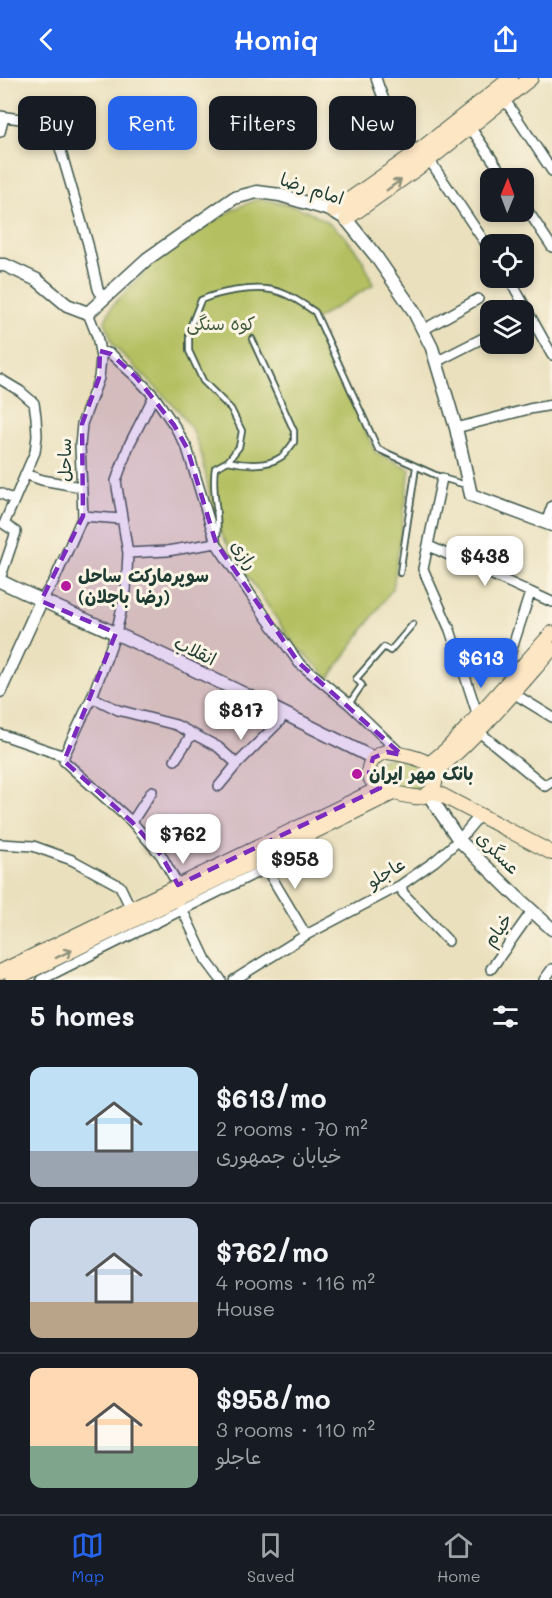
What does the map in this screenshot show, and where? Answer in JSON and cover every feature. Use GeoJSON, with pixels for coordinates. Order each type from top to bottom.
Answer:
{"type":"FeatureCollection","features":[{"type":"Feature","properties":{"kind":"main road"},"geometry":{"type":"LineString","coordinates":[[346,219],[511,78]]}},
{"type":"Feature","properties":{"kind":"main road"},"geometry":{"type":"LineString","coordinates":[[333,211],[422,154],[470,127],[531,78]]}},
{"type":"Feature","properties":{"kind":"main road"},"geometry":{"type":"LineString","coordinates":[[432,768],[552,633]]}},
{"type":"Feature","properties":{"kind":"main road"},"geometry":{"type":"LineString","coordinates":[[432,768],[452,758],[552,649]]}},
{"type":"Feature","properties":{"kind":"main road"},"geometry":{"type":"LineString","coordinates":[[387,752],[402,755],[422,761],[432,768],[436,781],[430,792],[417,797],[380,788],[373,783],[369,773],[373,758],[387,752]]}},
{"type":"Feature","properties":{"kind":"main road"},"geometry":{"type":"LineString","coordinates":[[12,980],[177,896],[380,788]]}},
{"type":"Feature","properties":{"kind":"main road"},"geometry":{"type":"LineString","coordinates":[[0,972],[131,909],[177,896],[263,863],[395,792]]}},
{"type":"Feature","properties":{"kind":"main road"},"geometry":{"type":"LineString","coordinates":[[430,792],[552,853]]}},
{"type":"Feature","properties":{"kind":"street"},"geometry":{"type":"LineString","coordinates":[[376,78],[390,115],[422,154],[480,236]]}},
{"type":"Feature","properties":{"kind":"street"},"geometry":{"type":"LineString","coordinates":[[504,100],[552,171]]}},
{"type":"Feature","properties":{"kind":"street"},"geometry":{"type":"LineString","coordinates":[[0,132],[2,117],[53,124],[88,244],[98,289],[103,299]]}},
{"type":"Feature","properties":{"kind":"street"},"geometry":{"type":"LineString","coordinates":[[470,127],[498,168]]}},
{"type":"Feature","properties":{"kind":"street","name":"امام رضا"},"geometry":{"type":"LineString","coordinates":[[88,313],[147,259],[234,198],[257,192],[280,195],[333,211],[346,219],[375,255],[413,310],[432,348],[456,428],[469,485]]}},
{"type":"Feature","properties":{"kind":"street"},"geometry":{"type":"LineString","coordinates":[[534,220],[552,248]]}},
{"type":"Feature","properties":{"kind":"street"},"geometry":{"type":"LineString","coordinates":[[0,265],[5,264],[37,280],[67,305],[88,313]]}},
{"type":"Feature","properties":{"kind":"street"},"geometry":{"type":"LineString","coordinates":[[515,288],[552,355]]}},
{"type":"Feature","properties":{"kind":"street"},"geometry":{"type":"LineString","coordinates":[[423,330],[478,299]]}},
{"type":"Feature","properties":{"kind":"street","name":"ساحل"},"geometry":{"type":"LineString","coordinates":[[41,601],[54,581],[83,516],[80,446],[82,424],[99,378],[101,358],[97,336],[88,313]]}},
{"type":"Feature","properties":{"kind":"street"},"geometry":{"type":"LineString","coordinates":[[436,362],[480,340]]}},
{"type":"Feature","properties":{"kind":"street","name":"رازی"},"geometry":{"type":"LineString","coordinates":[[100,351],[111,354],[122,362],[154,396],[174,425],[187,448],[216,543],[299,663],[349,704],[402,755]]}},
{"type":"Feature","properties":{"kind":"street"},"geometry":{"type":"LineString","coordinates":[[0,379],[20,391],[33,403],[37,436],[35,452],[4,524],[16,532],[0,580]]}},
{"type":"Feature","properties":{"kind":"street"},"geometry":{"type":"LineString","coordinates":[[154,396],[129,445],[116,481],[128,553],[126,591],[116,633],[92,697],[64,756],[64,761],[132,822],[161,855],[206,960],[221,980]]}},
{"type":"Feature","properties":{"kind":"street"},"geometry":{"type":"LineString","coordinates":[[456,428],[552,405]]}},
{"type":"Feature","properties":{"kind":"street"},"geometry":{"type":"LineString","coordinates":[[25,474],[42,480],[81,487]]}},
{"type":"Feature","properties":{"kind":"street"},"geometry":{"type":"LineString","coordinates":[[442,478],[423,569],[450,630],[478,716]]}},
{"type":"Feature","properties":{"kind":"street"},"geometry":{"type":"LineString","coordinates":[[469,485],[471,495],[549,524],[552,506]]}},
{"type":"Feature","properties":{"kind":"street"},"geometry":{"type":"LineString","coordinates":[[0,493],[14,500]]}},
{"type":"Feature","properties":{"kind":"street"},"geometry":{"type":"LineString","coordinates":[[83,516],[121,519]]}},
{"type":"Feature","properties":{"kind":"street"},"geometry":{"type":"LineString","coordinates":[[128,553],[167,551],[216,543]]}},
{"type":"Feature","properties":{"kind":"street"},"geometry":{"type":"LineString","coordinates":[[429,546],[552,602]]}},
{"type":"Feature","properties":{"kind":"street","name":"انقلاب"},"geometry":{"type":"LineString","coordinates":[[0,580],[285,713],[373,758]]}},
{"type":"Feature","properties":{"kind":"street"},"geometry":{"type":"LineString","coordinates":[[516,673],[508,661],[531,593]]}},
{"type":"Feature","properties":{"kind":"street"},"geometry":{"type":"LineString","coordinates":[[0,692],[41,601]]}},
{"type":"Feature","properties":{"kind":"street"},"geometry":{"type":"LineString","coordinates":[[513,693],[552,717]]}},
{"type":"Feature","properties":{"kind":"street"},"geometry":{"type":"LineString","coordinates":[[92,697],[118,710],[176,725],[218,747],[237,764]]}},
{"type":"Feature","properties":{"kind":"street"},"geometry":{"type":"LineString","coordinates":[[219,786],[285,713]]}},
{"type":"Feature","properties":{"kind":"street"},"geometry":{"type":"LineString","coordinates":[[478,731],[545,786],[552,781]]}},
{"type":"Feature","properties":{"kind":"street"},"geometry":{"type":"LineString","coordinates":[[0,734],[64,756]]}},
{"type":"Feature","properties":{"kind":"street"},"geometry":{"type":"LineString","coordinates":[[176,760],[192,734]]}},
{"type":"Feature","properties":{"kind":"street"},"geometry":{"type":"LineString","coordinates":[[132,822],[152,791]]}},
{"type":"Feature","properties":{"kind":"street","name":"عسگری"},"geometry":{"type":"LineString","coordinates":[[430,792],[459,840],[552,929]]}},
{"type":"Feature","properties":{"kind":"street","name":"عاجلو"},"geometry":{"type":"LineString","coordinates":[[234,980],[306,935],[401,885],[435,861],[459,840],[480,815]]}},
{"type":"Feature","properties":{"kind":"street"},"geometry":{"type":"LineString","coordinates":[[0,844],[33,846],[72,860],[120,886],[131,909]]}},
{"type":"Feature","properties":{"kind":"street"},"geometry":{"type":"LineString","coordinates":[[263,863],[306,935]]}},
{"type":"Feature","properties":{"kind":"street"},"geometry":{"type":"LineString","coordinates":[[401,885],[403,892],[448,941]]}},
{"type":"Feature","properties":{"kind":"street"},"geometry":{"type":"LineString","coordinates":[[41,980],[91,954],[177,896]]}},
{"type":"Feature","properties":{"kind":"street","name":"خیام"},"geometry":{"type":"LineString","coordinates":[[490,969],[532,911]]}},
{"type":"Feature","properties":{"kind":"street"},"geometry":{"type":"LineString","coordinates":[[544,980],[552,969]]}},
{"type":"Feature","properties":{"kind":"lane"},"geometry":{"type":"LineString","coordinates":[[216,543],[218,528],[213,478],[215,468],[228,461],[239,447],[242,431],[231,409],[203,381],[189,351],[189,330],[201,300],[213,294],[241,290],[273,290],[298,301],[315,312],[378,449],[442,478],[469,485]]}},
{"type":"Feature","properties":{"kind":"lane"},"geometry":{"type":"LineString","coordinates":[[228,461],[238,464],[268,463],[281,457],[294,442],[294,431],[252,339]]}},
{"type":"Feature","properties":{"kind":"lane"},"geometry":{"type":"LineString","coordinates":[[400,573],[416,466]]}},
{"type":"Feature","properties":{"kind":"lane"},"geometry":{"type":"LineString","coordinates":[[349,704],[362,685],[356,679],[384,647],[390,651],[413,624]]}},
{"type":"Feature","properties":{"kind":"highlighted area"},"geometry":{"type":"Polygon","coordinates":[[[100,351],[111,354],[136,377],[174,425],[187,448],[216,543],[299,663],[402,755],[387,752],[373,758],[369,773],[380,788],[178,885],[161,855],[132,822],[64,761],[116,633],[41,601],[83,516],[82,424],[99,378],[100,351]]]}},
{"type":"Feature","properties":{"kind":"green space","name":"کوه سنگی"},"geometry":{"type":"Polygon","coordinates":[[[258,199],[285,204],[321,218],[342,234],[364,262],[373,285],[313,321],[376,453],[410,469],[393,588],[329,678],[292,642],[229,548],[214,519],[202,456],[193,431],[179,411],[113,345],[105,321],[112,306],[164,252],[234,209],[258,199]]]}},
{"type":"Feature","properties":{"kind":"green space"},"geometry":{"type":"Polygon","coordinates":[[[391,757],[428,769],[430,784],[417,793],[376,780],[374,765],[376,761],[391,757]]]}},
{"type":"Feature","properties":{"kind":"place","name":"سوپرمارکت ساحل (رضا باجلان)"},"geometry":{"type":"Point","coordinates":[66,586]}},
{"type":"Feature","properties":{"kind":"place","name":"بانک مهر ایران"},"geometry":{"type":"Point","coordinates":[357,774]}}]}
